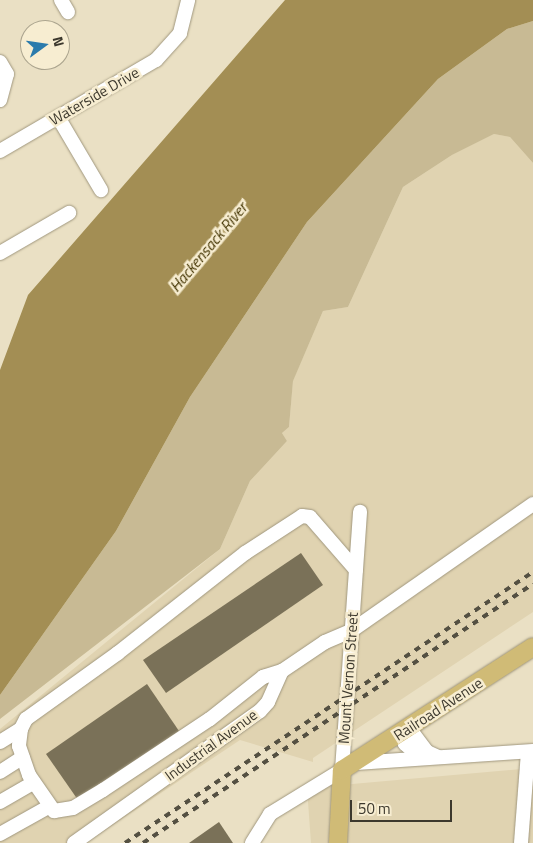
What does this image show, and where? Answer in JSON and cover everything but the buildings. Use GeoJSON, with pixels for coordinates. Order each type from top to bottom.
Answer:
{"type":"FeatureCollection","features":[{"type":"Feature","properties":{"kind":"main road","name":"Railroad Avenue"},"geometry":{"type":"LineString","coordinates":[[349,766],[533,647]]}},
{"type":"Feature","properties":{"kind":"main road","name":"Mount Vernon Street"},"geometry":{"type":"LineString","coordinates":[[338,843],[349,766]]}},
{"type":"Feature","properties":{"kind":"street","name":"Waterside Drive"},"geometry":{"type":"LineString","coordinates":[[0,151],[156,60],[180,33],[188,0]]}},
{"type":"Feature","properties":{"kind":"street"},"geometry":{"type":"LineString","coordinates":[[0,62],[7,74],[0,100]]}},
{"type":"Feature","properties":{"kind":"street"},"geometry":{"type":"LineString","coordinates":[[58,117],[101,190]]}},
{"type":"Feature","properties":{"kind":"street"},"geometry":{"type":"LineString","coordinates":[[0,253],[69,213]]}},
{"type":"Feature","properties":{"kind":"street"},"geometry":{"type":"LineString","coordinates":[[356,570],[310,517],[302,516],[245,553],[118,653],[26,719],[21,729],[19,746],[34,782],[50,806],[54,811],[73,808],[210,719],[263,678],[282,671],[325,642],[351,632],[533,504]]}},
{"type":"Feature","properties":{"kind":"street","name":"Mount Vernon Street"},"geometry":{"type":"LineString","coordinates":[[349,766],[351,632],[360,512]]}},
{"type":"Feature","properties":{"kind":"street","name":"Industrial Avenue"},"geometry":{"type":"LineString","coordinates":[[74,843],[260,711],[268,702],[282,671]]}},
{"type":"Feature","properties":{"kind":"street"},"geometry":{"type":"LineString","coordinates":[[0,742],[21,729]]}},
{"type":"Feature","properties":{"kind":"street"},"geometry":{"type":"LineString","coordinates":[[404,731],[405,744],[421,758]]}},
{"type":"Feature","properties":{"kind":"street"},"geometry":{"type":"LineString","coordinates":[[404,731],[426,752],[439,757]]}},
{"type":"Feature","properties":{"kind":"street"},"geometry":{"type":"LineString","coordinates":[[252,843],[270,814],[349,766],[421,758],[530,751],[521,843]]}},
{"type":"Feature","properties":{"kind":"street"},"geometry":{"type":"LineString","coordinates":[[0,772],[23,757]]}},
{"type":"Feature","properties":{"kind":"street"},"geometry":{"type":"LineString","coordinates":[[0,802],[34,782]]}},
{"type":"Feature","properties":{"kind":"street"},"geometry":{"type":"LineString","coordinates":[[0,834],[50,806]]}},
{"type":"Feature","properties":{"kind":"shaded area"},"geometry":{"type":"Polygon","coordinates":[[[533,21],[533,163],[510,137],[494,134],[452,155],[403,187],[348,307],[323,311],[293,381],[289,427],[282,433],[287,441],[250,481],[220,549],[0,719],[0,695],[116,531],[190,397],[307,222],[438,79],[507,29],[533,21]]]}},
{"type":"Feature","properties":{"kind":"shaded area"},"geometry":{"type":"Polygon","coordinates":[[[494,134],[510,137],[533,163],[533,612],[313,758],[313,762],[240,740],[86,843],[0,843],[0,729],[220,549],[250,481],[287,441],[282,433],[289,427],[293,380],[323,311],[348,307],[403,187],[452,155],[494,134]]]}},
{"type":"Feature","properties":{"kind":"shaded area"},"geometry":{"type":"Polygon","coordinates":[[[533,768],[533,843],[311,843],[307,788],[533,768]]]}},
{"type":"Feature","properties":{"kind":"water","name":"Hackensack River"},"geometry":{"type":"Polygon","coordinates":[[[285,0],[533,0],[533,21],[507,29],[438,79],[307,222],[190,397],[116,531],[0,695],[0,370],[28,295],[285,0]]]}},
{"type":"Feature","properties":{"kind":"railway"},"geometry":{"type":"LineString","coordinates":[[125,843],[533,572]]}},
{"type":"Feature","properties":{"kind":"railway"},"geometry":{"type":"LineString","coordinates":[[143,843],[533,584]]}}]}
